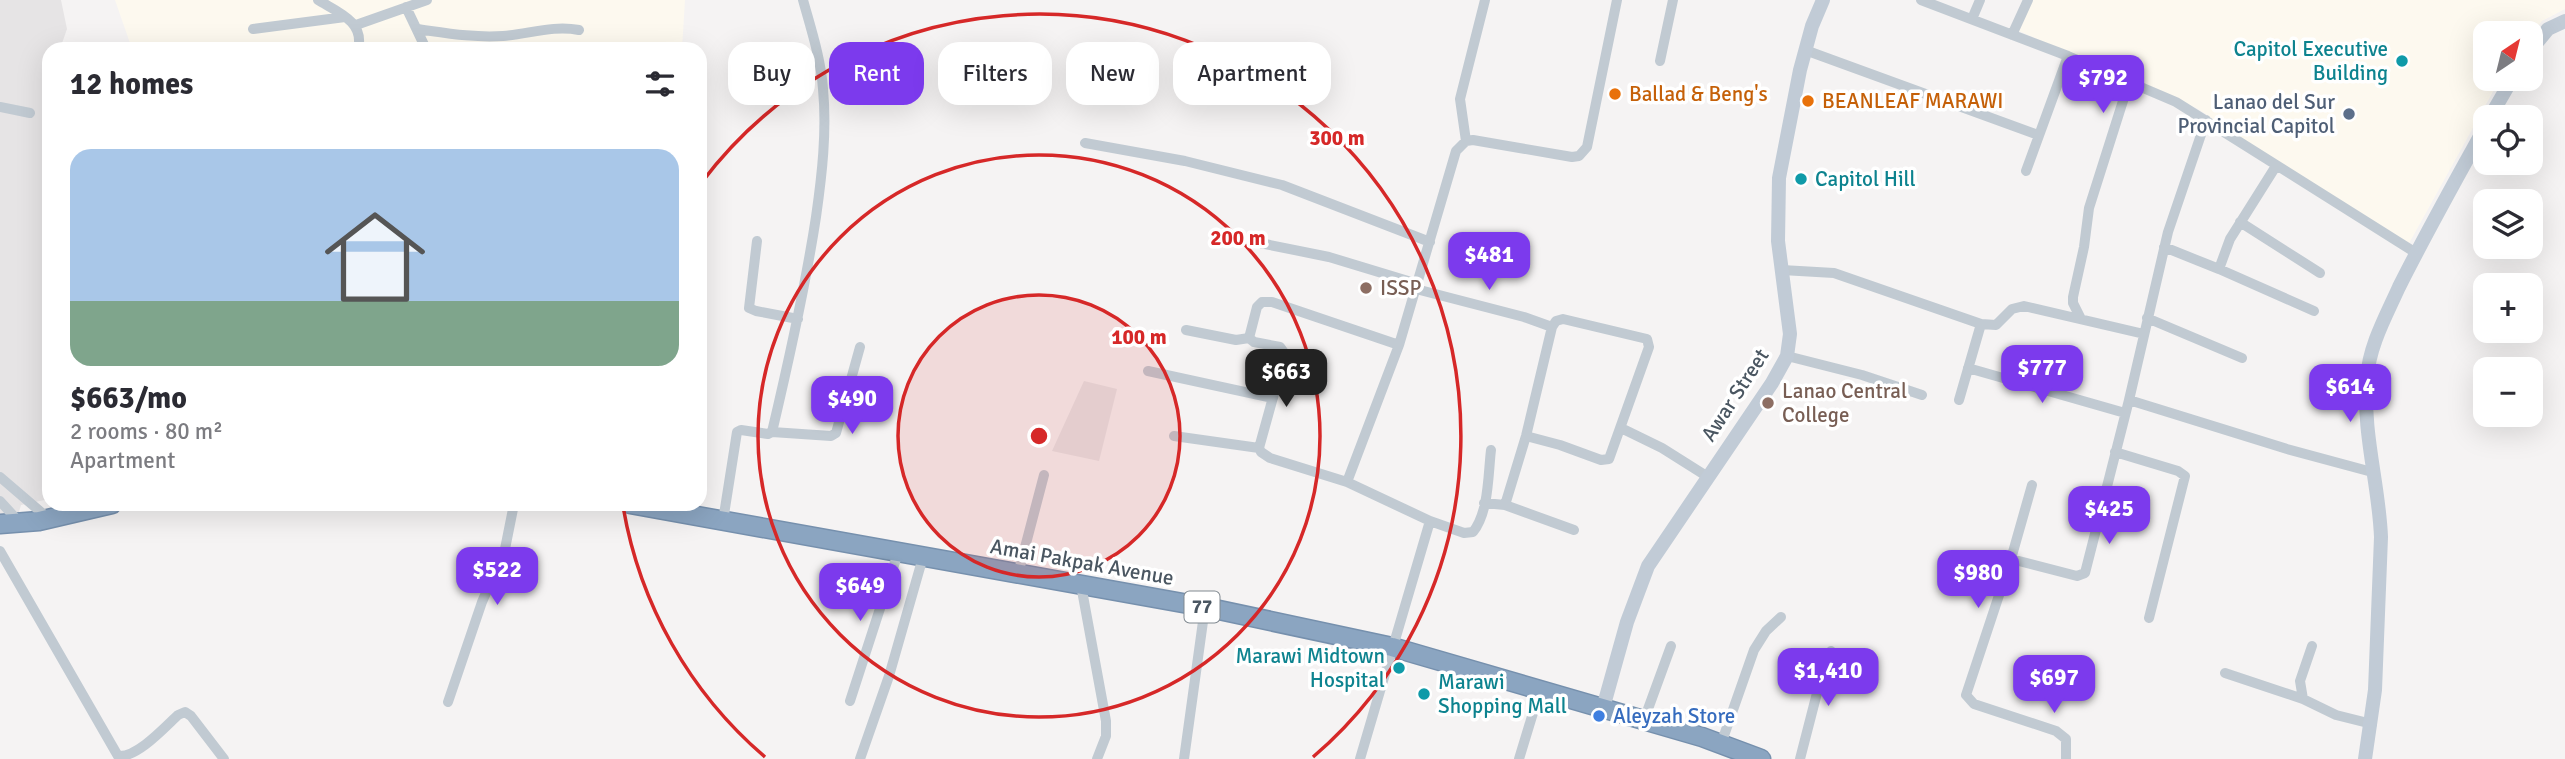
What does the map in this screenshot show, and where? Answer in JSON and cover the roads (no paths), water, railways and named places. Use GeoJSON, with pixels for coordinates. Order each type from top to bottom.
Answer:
{"type":"FeatureCollection","features":[{"type":"Feature","properties":{"kind":"highway"},"geometry":{"type":"LineString","coordinates":[[0,524],[49,519],[83,511]]}},
{"type":"Feature","properties":{"kind":"highway","name":"Amai Pakpak Avenue"},"geometry":{"type":"LineString","coordinates":[[672,511],[1205,607],[1392,647],[1644,720],[1761,759]]}},
{"type":"Feature","properties":{"kind":"street"},"geometry":{"type":"LineString","coordinates":[[318,0],[356,25],[359,42]]}},
{"type":"Feature","properties":{"kind":"street"},"geometry":{"type":"LineString","coordinates":[[356,25],[409,4],[427,0]]}},
{"type":"Feature","properties":{"kind":"street"},"geometry":{"type":"LineString","coordinates":[[772,432],[806,288],[824,128],[819,62],[803,0]]}},
{"type":"Feature","properties":{"kind":"street"},"geometry":{"type":"LineString","coordinates":[[1466,141],[1460,99],[1485,0]]}},
{"type":"Feature","properties":{"kind":"street"},"geometry":{"type":"LineString","coordinates":[[1347,482],[1399,345],[1456,151],[1466,141],[1473,139],[1572,158],[1583,153],[1587,147],[1617,0]]}},
{"type":"Feature","properties":{"kind":"street"},"geometry":{"type":"LineString","coordinates":[[1660,61],[1673,0]]}},
{"type":"Feature","properties":{"kind":"street","name":"Awar Street"},"geometry":{"type":"LineString","coordinates":[[1603,708],[1639,585],[1664,540],[1772,383],[1787,356],[1790,334],[1778,241],[1779,178],[1805,50],[1824,0]]}},
{"type":"Feature","properties":{"kind":"street"},"geometry":{"type":"LineString","coordinates":[[1921,0],[2068,56],[2175,102],[2416,253]]}},
{"type":"Feature","properties":{"kind":"street"},"geometry":{"type":"LineString","coordinates":[[1972,19],[1980,0]]}},
{"type":"Feature","properties":{"kind":"street"},"geometry":{"type":"LineString","coordinates":[[2012,35],[2028,0]]}},
{"type":"Feature","properties":{"kind":"street"},"geometry":{"type":"LineString","coordinates":[[409,4],[423,42]]}},
{"type":"Feature","properties":{"kind":"street"},"geometry":{"type":"LineString","coordinates":[[253,29],[345,17]]}},
{"type":"Feature","properties":{"kind":"street"},"geometry":{"type":"LineString","coordinates":[[2543,35],[2548,29],[2565,21]]}},
{"type":"Feature","properties":{"kind":"street"},"geometry":{"type":"LineString","coordinates":[[417,29],[470,37],[517,35],[561,28],[579,30]]}},
{"type":"Feature","properties":{"kind":"street"},"geometry":{"type":"LineString","coordinates":[[1805,50],[2038,135]]}},
{"type":"Feature","properties":{"kind":"street"},"geometry":{"type":"LineString","coordinates":[[2026,170],[2068,56]]}},
{"type":"Feature","properties":{"kind":"street"},"geometry":{"type":"LineString","coordinates":[[2081,319],[2073,297],[2089,208],[2129,82]]}},
{"type":"Feature","properties":{"kind":"street"},"geometry":{"type":"LineString","coordinates":[[0,107],[30,113]]}},
{"type":"Feature","properties":{"kind":"street"},"geometry":{"type":"LineString","coordinates":[[2011,559],[2077,576],[2085,573],[2088,568],[2164,247],[2187,170],[2206,120]]}},
{"type":"Feature","properties":{"kind":"street"},"geometry":{"type":"LineString","coordinates":[[1085,144],[1185,161],[1282,185],[1430,242]]}},
{"type":"Feature","properties":{"kind":"street"},"geometry":{"type":"LineString","coordinates":[[2365,759],[2372,724],[2381,537],[2366,408],[2369,361],[2381,327],[2416,253],[2473,149]]}},
{"type":"Feature","properties":{"kind":"street"},"geometry":{"type":"LineString","coordinates":[[2219,270],[2239,222],[2276,166]]}},
{"type":"Feature","properties":{"kind":"street"},"geometry":{"type":"LineString","coordinates":[[2239,222],[2320,273]]}},
{"type":"Feature","properties":{"kind":"street"},"geometry":{"type":"LineString","coordinates":[[757,241],[750,308],[755,312],[799,319]]}},
{"type":"Feature","properties":{"kind":"street"},"geometry":{"type":"LineString","coordinates":[[1260,243],[1329,257],[1552,327]]}},
{"type":"Feature","properties":{"kind":"street"},"geometry":{"type":"LineString","coordinates":[[2164,247],[2314,311]]}},
{"type":"Feature","properties":{"kind":"street"},"geometry":{"type":"LineString","coordinates":[[1782,270],[1834,273],[1981,324],[1996,325],[2012,309],[2024,306],[2144,334]]}},
{"type":"Feature","properties":{"kind":"street"},"geometry":{"type":"LineString","coordinates":[[1249,338],[1257,307],[1262,302],[1272,302],[1399,345]]}},
{"type":"Feature","properties":{"kind":"street"},"geometry":{"type":"LineString","coordinates":[[2147,318],[2242,358]]}},
{"type":"Feature","properties":{"kind":"street"},"geometry":{"type":"LineString","coordinates":[[1504,505],[1526,436],[1552,327],[1556,321],[1563,319],[1647,339],[1649,347],[1611,457],[1604,461],[1526,436]]}},
{"type":"Feature","properties":{"kind":"street"},"geometry":{"type":"LineString","coordinates":[[1959,400],[1981,324]]}},
{"type":"Feature","properties":{"kind":"street"},"geometry":{"type":"LineString","coordinates":[[1186,330],[1236,340],[1249,338],[1254,342],[1280,346],[1285,351],[1259,448]]}},
{"type":"Feature","properties":{"kind":"street"},"geometry":{"type":"LineString","coordinates":[[723,521],[737,432],[741,430],[768,435],[772,432],[831,436],[836,433],[860,347]]}},
{"type":"Feature","properties":{"kind":"street"},"geometry":{"type":"LineString","coordinates":[[1787,356],[1862,375],[1922,395]]}},
{"type":"Feature","properties":{"kind":"street"},"geometry":{"type":"LineString","coordinates":[[1968,368],[2125,413]]}},
{"type":"Feature","properties":{"kind":"street"},"geometry":{"type":"LineString","coordinates":[[1148,371],[1273,398]]}},
{"type":"Feature","properties":{"kind":"street"},"geometry":{"type":"LineString","coordinates":[[2129,400],[2262,442],[2372,472]]}},
{"type":"Feature","properties":{"kind":"street"},"geometry":{"type":"LineString","coordinates":[[1621,428],[1662,448],[1708,477]]}},
{"type":"Feature","properties":{"kind":"street"},"geometry":{"type":"LineString","coordinates":[[1174,436],[1259,448],[1270,458],[1347,482],[1430,521],[1469,534],[1477,527],[1484,503],[1492,450]]}},
{"type":"Feature","properties":{"kind":"street"},"geometry":{"type":"LineString","coordinates":[[2115,452],[2178,471],[2185,476],[2150,618]]}},
{"type":"Feature","properties":{"kind":"street"},"geometry":{"type":"LineString","coordinates":[[1018,574],[1044,475]]}},
{"type":"Feature","properties":{"kind":"street"},"geometry":{"type":"LineString","coordinates":[[2,483],[49,519]]}},
{"type":"Feature","properties":{"kind":"street"},"geometry":{"type":"LineString","coordinates":[[2032,485],[2011,559],[1966,695],[1974,704],[2056,731],[2066,739],[2066,759]]}},
{"type":"Feature","properties":{"kind":"street"},"geometry":{"type":"LineString","coordinates":[[0,501],[20,523]]}},
{"type":"Feature","properties":{"kind":"street"},"geometry":{"type":"LineString","coordinates":[[1484,503],[1504,505],[1574,530]]}},
{"type":"Feature","properties":{"kind":"street"},"geometry":{"type":"LineString","coordinates":[[448,702],[482,602],[505,550],[513,511]]}},
{"type":"Feature","properties":{"kind":"street"},"geometry":{"type":"LineString","coordinates":[[1360,759],[1430,521]]}},
{"type":"Feature","properties":{"kind":"street"},"geometry":{"type":"LineString","coordinates":[[0,551],[120,758],[139,750],[178,715],[185,712],[224,759]]}},
{"type":"Feature","properties":{"kind":"street"},"geometry":{"type":"LineString","coordinates":[[850,701],[898,553]]}},
{"type":"Feature","properties":{"kind":"street"},"geometry":{"type":"LineString","coordinates":[[860,759],[889,676],[923,557]]}},
{"type":"Feature","properties":{"kind":"street"},"geometry":{"type":"LineString","coordinates":[[1081,585],[1106,722],[1106,736],[1097,759]]}},
{"type":"Feature","properties":{"kind":"street"},"geometry":{"type":"LineString","coordinates":[[1184,759],[1205,607]]}},
{"type":"Feature","properties":{"kind":"street"},"geometry":{"type":"LineString","coordinates":[[1721,744],[1754,650],[1780,617]]}},
{"type":"Feature","properties":{"kind":"street"},"geometry":{"type":"LineString","coordinates":[[1644,720],[1671,646]]}},
{"type":"Feature","properties":{"kind":"street"},"geometry":{"type":"LineString","coordinates":[[2303,699],[2300,681],[2312,646]]}},
{"type":"Feature","properties":{"kind":"street"},"geometry":{"type":"LineString","coordinates":[[1800,759],[1813,705],[1831,650]]}},
{"type":"Feature","properties":{"kind":"street"},"geometry":{"type":"LineString","coordinates":[[2225,673],[2303,699],[2336,715],[2372,724]]}},
{"type":"Feature","properties":{"kind":"street"},"geometry":{"type":"LineString","coordinates":[[1519,759],[1540,690]]}},
{"type":"Feature","properties":{"kind":"place","name":"Capitol Executive Building"},"geometry":{"type":"Point","coordinates":[2402,61]}},
{"type":"Feature","properties":{"kind":"place","name":"Ballad & Beng's"},"geometry":{"type":"Point","coordinates":[1615,94]}},
{"type":"Feature","properties":{"kind":"place","name":"BEANLEAF MARAWI"},"geometry":{"type":"Point","coordinates":[1808,101]}},
{"type":"Feature","properties":{"kind":"place","name":"Lanao del Sur Provincial Capitol"},"geometry":{"type":"Point","coordinates":[2349,114]}},
{"type":"Feature","properties":{"kind":"place","name":"Capitol Hill"},"geometry":{"type":"Point","coordinates":[1801,179]}},
{"type":"Feature","properties":{"kind":"place","name":"ISSP"},"geometry":{"type":"Point","coordinates":[1366,288]}},
{"type":"Feature","properties":{"kind":"place","name":"Lanao Central College"},"geometry":{"type":"Point","coordinates":[1768,403]}},
{"type":"Feature","properties":{"kind":"place","name":"Marawi Midtown Hospital"},"geometry":{"type":"Point","coordinates":[1399,668]}},
{"type":"Feature","properties":{"kind":"place","name":"Marawi Shopping Mall"},"geometry":{"type":"Point","coordinates":[1424,694]}},
{"type":"Feature","properties":{"kind":"place","name":"Aleyzah Store"},"geometry":{"type":"Point","coordinates":[1599,716]}}]}
